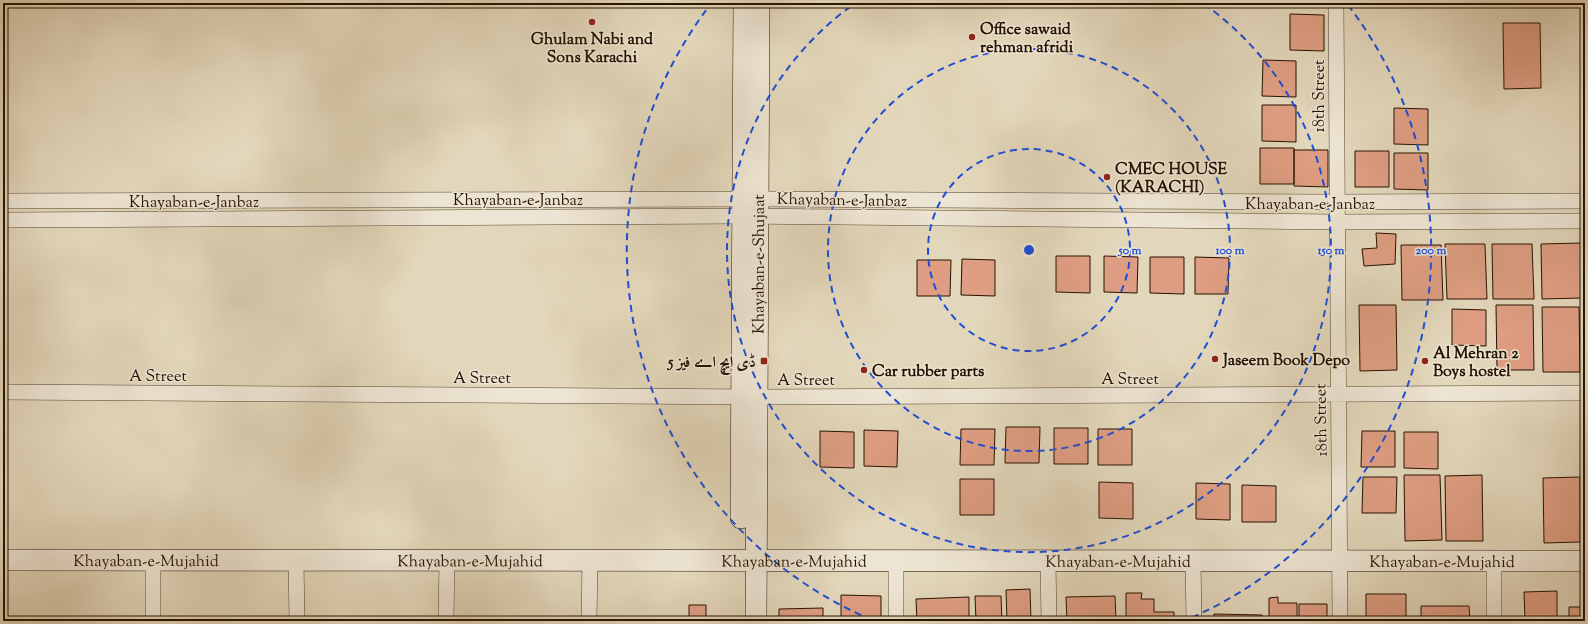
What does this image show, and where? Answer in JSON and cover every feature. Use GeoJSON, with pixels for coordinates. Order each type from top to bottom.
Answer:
{"type":"FeatureCollection","features":[{"type":"Feature","properties":{"kind":"main road","name":"Khayaban-e-Shujaat"},"geometry":{"type":"LineString","coordinates":[[744,3],[751,208]]}},
{"type":"Feature","properties":{"kind":"main road","name":"Khayaban-e-Shujaat"},"geometry":{"type":"LineString","coordinates":[[741,621],[748,561],[751,208],[759,3]]}},
{"type":"Feature","properties":{"kind":"main road","name":"Khayaban-e-Mujahid"},"geometry":{"type":"LineString","coordinates":[[3,560],[1585,561]]}},
{"type":"Feature","properties":{"kind":"main road","name":"Khayaban-e-Shujaat"},"geometry":{"type":"LineString","coordinates":[[748,561],[756,621]]}},
{"type":"Feature","properties":{"kind":"street","name":"18th Street"},"geometry":{"type":"LineString","coordinates":[[1336,3],[1337,395],[1340,621]]}},
{"type":"Feature","properties":{"kind":"street","name":"Khayaban-e-Janbaz"},"geometry":{"type":"LineString","coordinates":[[3,201],[751,208],[1336,222],[1585,221]]}},
{"type":"Feature","properties":{"kind":"street","name":"Khayaban-e-Janbaz"},"geometry":{"type":"LineString","coordinates":[[3,220],[751,208],[1585,201]]}},
{"type":"Feature","properties":{"kind":"street","name":"A Street"},"geometry":{"type":"LineString","coordinates":[[3,392],[750,397],[1585,393]]}},
{"type":"Feature","properties":{"kind":"street"},"geometry":{"type":"LineString","coordinates":[[153,560],[153,621]]}},
{"type":"Feature","properties":{"kind":"street"},"geometry":{"type":"LineString","coordinates":[[296,560],[296,621]]}},
{"type":"Feature","properties":{"kind":"street"},"geometry":{"type":"LineString","coordinates":[[446,560],[446,621]]}},
{"type":"Feature","properties":{"kind":"street"},"geometry":{"type":"LineString","coordinates":[[589,621],[590,560]]}},
{"type":"Feature","properties":{"kind":"street"},"geometry":{"type":"LineString","coordinates":[[896,561],[896,621]]}},
{"type":"Feature","properties":{"kind":"street"},"geometry":{"type":"LineString","coordinates":[[1048,561],[1049,621]]}},
{"type":"Feature","properties":{"kind":"street"},"geometry":{"type":"LineString","coordinates":[[1193,561],[1194,621]]}},
{"type":"Feature","properties":{"kind":"street"},"geometry":{"type":"LineString","coordinates":[[1494,561],[1494,621]]}},
{"type":"Feature","properties":{"kind":"building"},"geometry":{"type":"Polygon","coordinates":[[[1290,14],[1324,15],[1324,51],[1290,50],[1290,14]]]}},
{"type":"Feature","properties":{"kind":"building"},"geometry":{"type":"Polygon","coordinates":[[[1503,23],[1540,23],[1541,88],[1504,89],[1503,23]]]}},
{"type":"Feature","properties":{"kind":"building"},"geometry":{"type":"Polygon","coordinates":[[[1263,60],[1296,61],[1296,97],[1262,96],[1263,60]]]}},
{"type":"Feature","properties":{"kind":"building"},"geometry":{"type":"Polygon","coordinates":[[[1262,105],[1296,105],[1296,142],[1262,141],[1262,105]]]}},
{"type":"Feature","properties":{"kind":"building"},"geometry":{"type":"Polygon","coordinates":[[[1394,108],[1428,109],[1428,145],[1394,144],[1394,108]]]}},
{"type":"Feature","properties":{"kind":"building"},"geometry":{"type":"Polygon","coordinates":[[[1583,110],[1585,110],[1585,175],[1584,175],[1583,110]]]}},
{"type":"Feature","properties":{"kind":"building"},"geometry":{"type":"Polygon","coordinates":[[[1260,148],[1294,148],[1294,184],[1260,184],[1260,148]]]}},
{"type":"Feature","properties":{"kind":"building"},"geometry":{"type":"Polygon","coordinates":[[[1294,150],[1328,150],[1328,187],[1294,186],[1294,150]]]}},
{"type":"Feature","properties":{"kind":"building"},"geometry":{"type":"Polygon","coordinates":[[[1355,151],[1389,151],[1389,187],[1355,187],[1355,151]]]}},
{"type":"Feature","properties":{"kind":"building"},"geometry":{"type":"Polygon","coordinates":[[[1394,153],[1428,153],[1428,190],[1394,189],[1394,153]]]}},
{"type":"Feature","properties":{"kind":"building"},"geometry":{"type":"Polygon","coordinates":[[[1376,233],[1396,234],[1395,264],[1364,266],[1362,249],[1377,248],[1376,233]]]}},
{"type":"Feature","properties":{"kind":"building"},"geometry":{"type":"Polygon","coordinates":[[[1581,243],[1582,298],[1542,299],[1541,244],[1581,243]]]}},
{"type":"Feature","properties":{"kind":"building"},"geometry":{"type":"Polygon","coordinates":[[[1445,244],[1485,244],[1487,299],[1447,299],[1445,244]]]}},
{"type":"Feature","properties":{"kind":"building"},"geometry":{"type":"Polygon","coordinates":[[[1492,244],[1532,244],[1534,299],[1493,299],[1492,244]]]}},
{"type":"Feature","properties":{"kind":"building"},"geometry":{"type":"Polygon","coordinates":[[[1401,245],[1441,245],[1443,300],[1402,300],[1401,245]]]}},
{"type":"Feature","properties":{"kind":"building"},"geometry":{"type":"Polygon","coordinates":[[[1056,256],[1090,256],[1090,293],[1056,292],[1056,256]]]}},
{"type":"Feature","properties":{"kind":"building"},"geometry":{"type":"Polygon","coordinates":[[[1104,256],[1138,257],[1137,293],[1104,292],[1104,256]]]}},
{"type":"Feature","properties":{"kind":"building"},"geometry":{"type":"Polygon","coordinates":[[[1150,257],[1184,257],[1184,294],[1150,293],[1150,257]]]}},
{"type":"Feature","properties":{"kind":"building"},"geometry":{"type":"Polygon","coordinates":[[[1195,257],[1229,258],[1228,294],[1195,294],[1195,257]]]}},
{"type":"Feature","properties":{"kind":"building"},"geometry":{"type":"Polygon","coordinates":[[[962,259],[995,260],[995,296],[961,295],[962,259]]]}},
{"type":"Feature","properties":{"kind":"building"},"geometry":{"type":"Polygon","coordinates":[[[917,260],[951,260],[950,296],[917,296],[917,260]]]}},
{"type":"Feature","properties":{"kind":"building"},"geometry":{"type":"Polygon","coordinates":[[[1359,305],[1396,305],[1397,370],[1360,371],[1359,305]]]}},
{"type":"Feature","properties":{"kind":"building"},"geometry":{"type":"Polygon","coordinates":[[[1496,305],[1533,305],[1534,370],[1497,370],[1496,305]]]}},
{"type":"Feature","properties":{"kind":"building"},"geometry":{"type":"Polygon","coordinates":[[[1542,307],[1579,307],[1580,372],[1543,372],[1542,307]]]}},
{"type":"Feature","properties":{"kind":"building"},"geometry":{"type":"Polygon","coordinates":[[[1452,309],[1486,310],[1486,346],[1452,345],[1452,309]]]}},
{"type":"Feature","properties":{"kind":"building"},"geometry":{"type":"Polygon","coordinates":[[[1006,427],[1040,427],[1039,463],[1005,463],[1006,427]]]}},
{"type":"Feature","properties":{"kind":"building"},"geometry":{"type":"Polygon","coordinates":[[[1054,428],[1088,428],[1088,464],[1054,464],[1054,428]]]}},
{"type":"Feature","properties":{"kind":"building"},"geometry":{"type":"Polygon","coordinates":[[[961,429],[995,429],[994,465],[960,465],[961,429]]]}},
{"type":"Feature","properties":{"kind":"building"},"geometry":{"type":"Polygon","coordinates":[[[1098,429],[1132,429],[1132,465],[1098,465],[1098,429]]]}},
{"type":"Feature","properties":{"kind":"building"},"geometry":{"type":"Polygon","coordinates":[[[864,430],[898,431],[897,467],[864,466],[864,430]]]}},
{"type":"Feature","properties":{"kind":"building"},"geometry":{"type":"Polygon","coordinates":[[[820,431],[854,432],[854,468],[820,467],[820,431]]]}},
{"type":"Feature","properties":{"kind":"building"},"geometry":{"type":"Polygon","coordinates":[[[1362,431],[1395,431],[1395,467],[1361,467],[1362,431]]]}},
{"type":"Feature","properties":{"kind":"building"},"geometry":{"type":"Polygon","coordinates":[[[1404,432],[1438,432],[1438,469],[1404,468],[1404,432]]]}},
{"type":"Feature","properties":{"kind":"building"},"geometry":{"type":"Polygon","coordinates":[[[1404,475],[1440,475],[1442,540],[1405,541],[1404,475]]]}},
{"type":"Feature","properties":{"kind":"building"},"geometry":{"type":"Polygon","coordinates":[[[1482,475],[1483,541],[1446,541],[1445,476],[1482,475]]]}},
{"type":"Feature","properties":{"kind":"building"},"geometry":{"type":"Polygon","coordinates":[[[1363,477],[1397,477],[1396,513],[1362,513],[1363,477]]]}},
{"type":"Feature","properties":{"kind":"building"},"geometry":{"type":"Polygon","coordinates":[[[1580,477],[1580,542],[1544,543],[1543,478],[1580,477]]]}},
{"type":"Feature","properties":{"kind":"building"},"geometry":{"type":"Polygon","coordinates":[[[960,479],[994,479],[994,515],[960,515],[960,479]]]}},
{"type":"Feature","properties":{"kind":"building"},"geometry":{"type":"Polygon","coordinates":[[[1099,482],[1133,483],[1133,519],[1099,518],[1099,482]]]}},
{"type":"Feature","properties":{"kind":"building"},"geometry":{"type":"Polygon","coordinates":[[[1196,483],[1230,484],[1230,520],[1196,519],[1196,483]]]}},
{"type":"Feature","properties":{"kind":"building"},"geometry":{"type":"Polygon","coordinates":[[[1242,485],[1276,486],[1276,522],[1242,522],[1242,485]]]}},
{"type":"Feature","properties":{"kind":"building"},"geometry":{"type":"Polygon","coordinates":[[[1030,589],[1031,621],[1007,621],[1006,590],[1030,589]]]}},
{"type":"Feature","properties":{"kind":"building"},"geometry":{"type":"Polygon","coordinates":[[[1557,591],[1557,621],[1525,621],[1524,592],[1557,591]]]}},
{"type":"Feature","properties":{"kind":"building"},"geometry":{"type":"Polygon","coordinates":[[[1126,593],[1142,593],[1141,599],[1154,599],[1154,612],[1174,612],[1174,621],[1126,621],[1126,593]]]}},
{"type":"Feature","properties":{"kind":"building"},"geometry":{"type":"Polygon","coordinates":[[[1366,594],[1406,594],[1406,621],[1366,621],[1366,594]]]}},
{"type":"Feature","properties":{"kind":"building"},"geometry":{"type":"Polygon","coordinates":[[[841,595],[881,596],[881,621],[841,621],[841,595]]]}},
{"type":"Feature","properties":{"kind":"building"},"geometry":{"type":"Polygon","coordinates":[[[975,596],[1001,596],[1002,621],[976,621],[975,596]]]}},
{"type":"Feature","properties":{"kind":"building"},"geometry":{"type":"Polygon","coordinates":[[[1115,596],[1116,621],[1067,621],[1066,597],[1115,596]]]}},
{"type":"Feature","properties":{"kind":"building"},"geometry":{"type":"Polygon","coordinates":[[[969,597],[969,621],[917,621],[916,599],[969,597]]]}},
{"type":"Feature","properties":{"kind":"building"},"geometry":{"type":"Polygon","coordinates":[[[1278,597],[1278,603],[1297,603],[1297,621],[1269,621],[1269,598],[1278,597]]]}},
{"type":"Feature","properties":{"kind":"building"},"geometry":{"type":"Polygon","coordinates":[[[1299,604],[1327,604],[1327,621],[1299,621],[1299,604]]]}},
{"type":"Feature","properties":{"kind":"building"},"geometry":{"type":"Polygon","coordinates":[[[689,605],[706,605],[706,621],[689,621],[689,605]]]}},
{"type":"Feature","properties":{"kind":"building"},"geometry":{"type":"Polygon","coordinates":[[[1421,606],[1469,606],[1470,621],[1421,621],[1421,606]]]}},
{"type":"Feature","properties":{"kind":"building"},"geometry":{"type":"Polygon","coordinates":[[[1569,607],[1585,607],[1585,621],[1569,621],[1569,607]]]}},
{"type":"Feature","properties":{"kind":"building"},"geometry":{"type":"Polygon","coordinates":[[[823,608],[823,621],[779,621],[779,609],[823,608]]]}},
{"type":"Feature","properties":{"kind":"building"},"geometry":{"type":"Polygon","coordinates":[[[1214,614],[1262,615],[1262,621],[1214,621],[1214,614]]]}},
{"type":"Feature","properties":{"kind":"place","name":"Ghulam Nabi and Sons Karachi"},"geometry":{"type":"Point","coordinates":[592,22]}},
{"type":"Feature","properties":{"kind":"place","name":"Office sawaid rehman afridi"},"geometry":{"type":"Point","coordinates":[972,37]}},
{"type":"Feature","properties":{"kind":"place","name":"CMEC HOUSE (KARACHI)"},"geometry":{"type":"Point","coordinates":[1107,177]}},
{"type":"Feature","properties":{"kind":"place","name":"Jaseem Book Depo"},"geometry":{"type":"Point","coordinates":[1215,359]}},
{"type":"Feature","properties":{"kind":"place","name":"5 ڈی ایچ اے فیز"},"geometry":{"type":"Point","coordinates":[764,361]}},
{"type":"Feature","properties":{"kind":"place","name":"Al Mehran 2 Boys hostel"},"geometry":{"type":"Point","coordinates":[1425,361]}},
{"type":"Feature","properties":{"kind":"place","name":"Car rubber parts"},"geometry":{"type":"Point","coordinates":[864,370]}}]}
